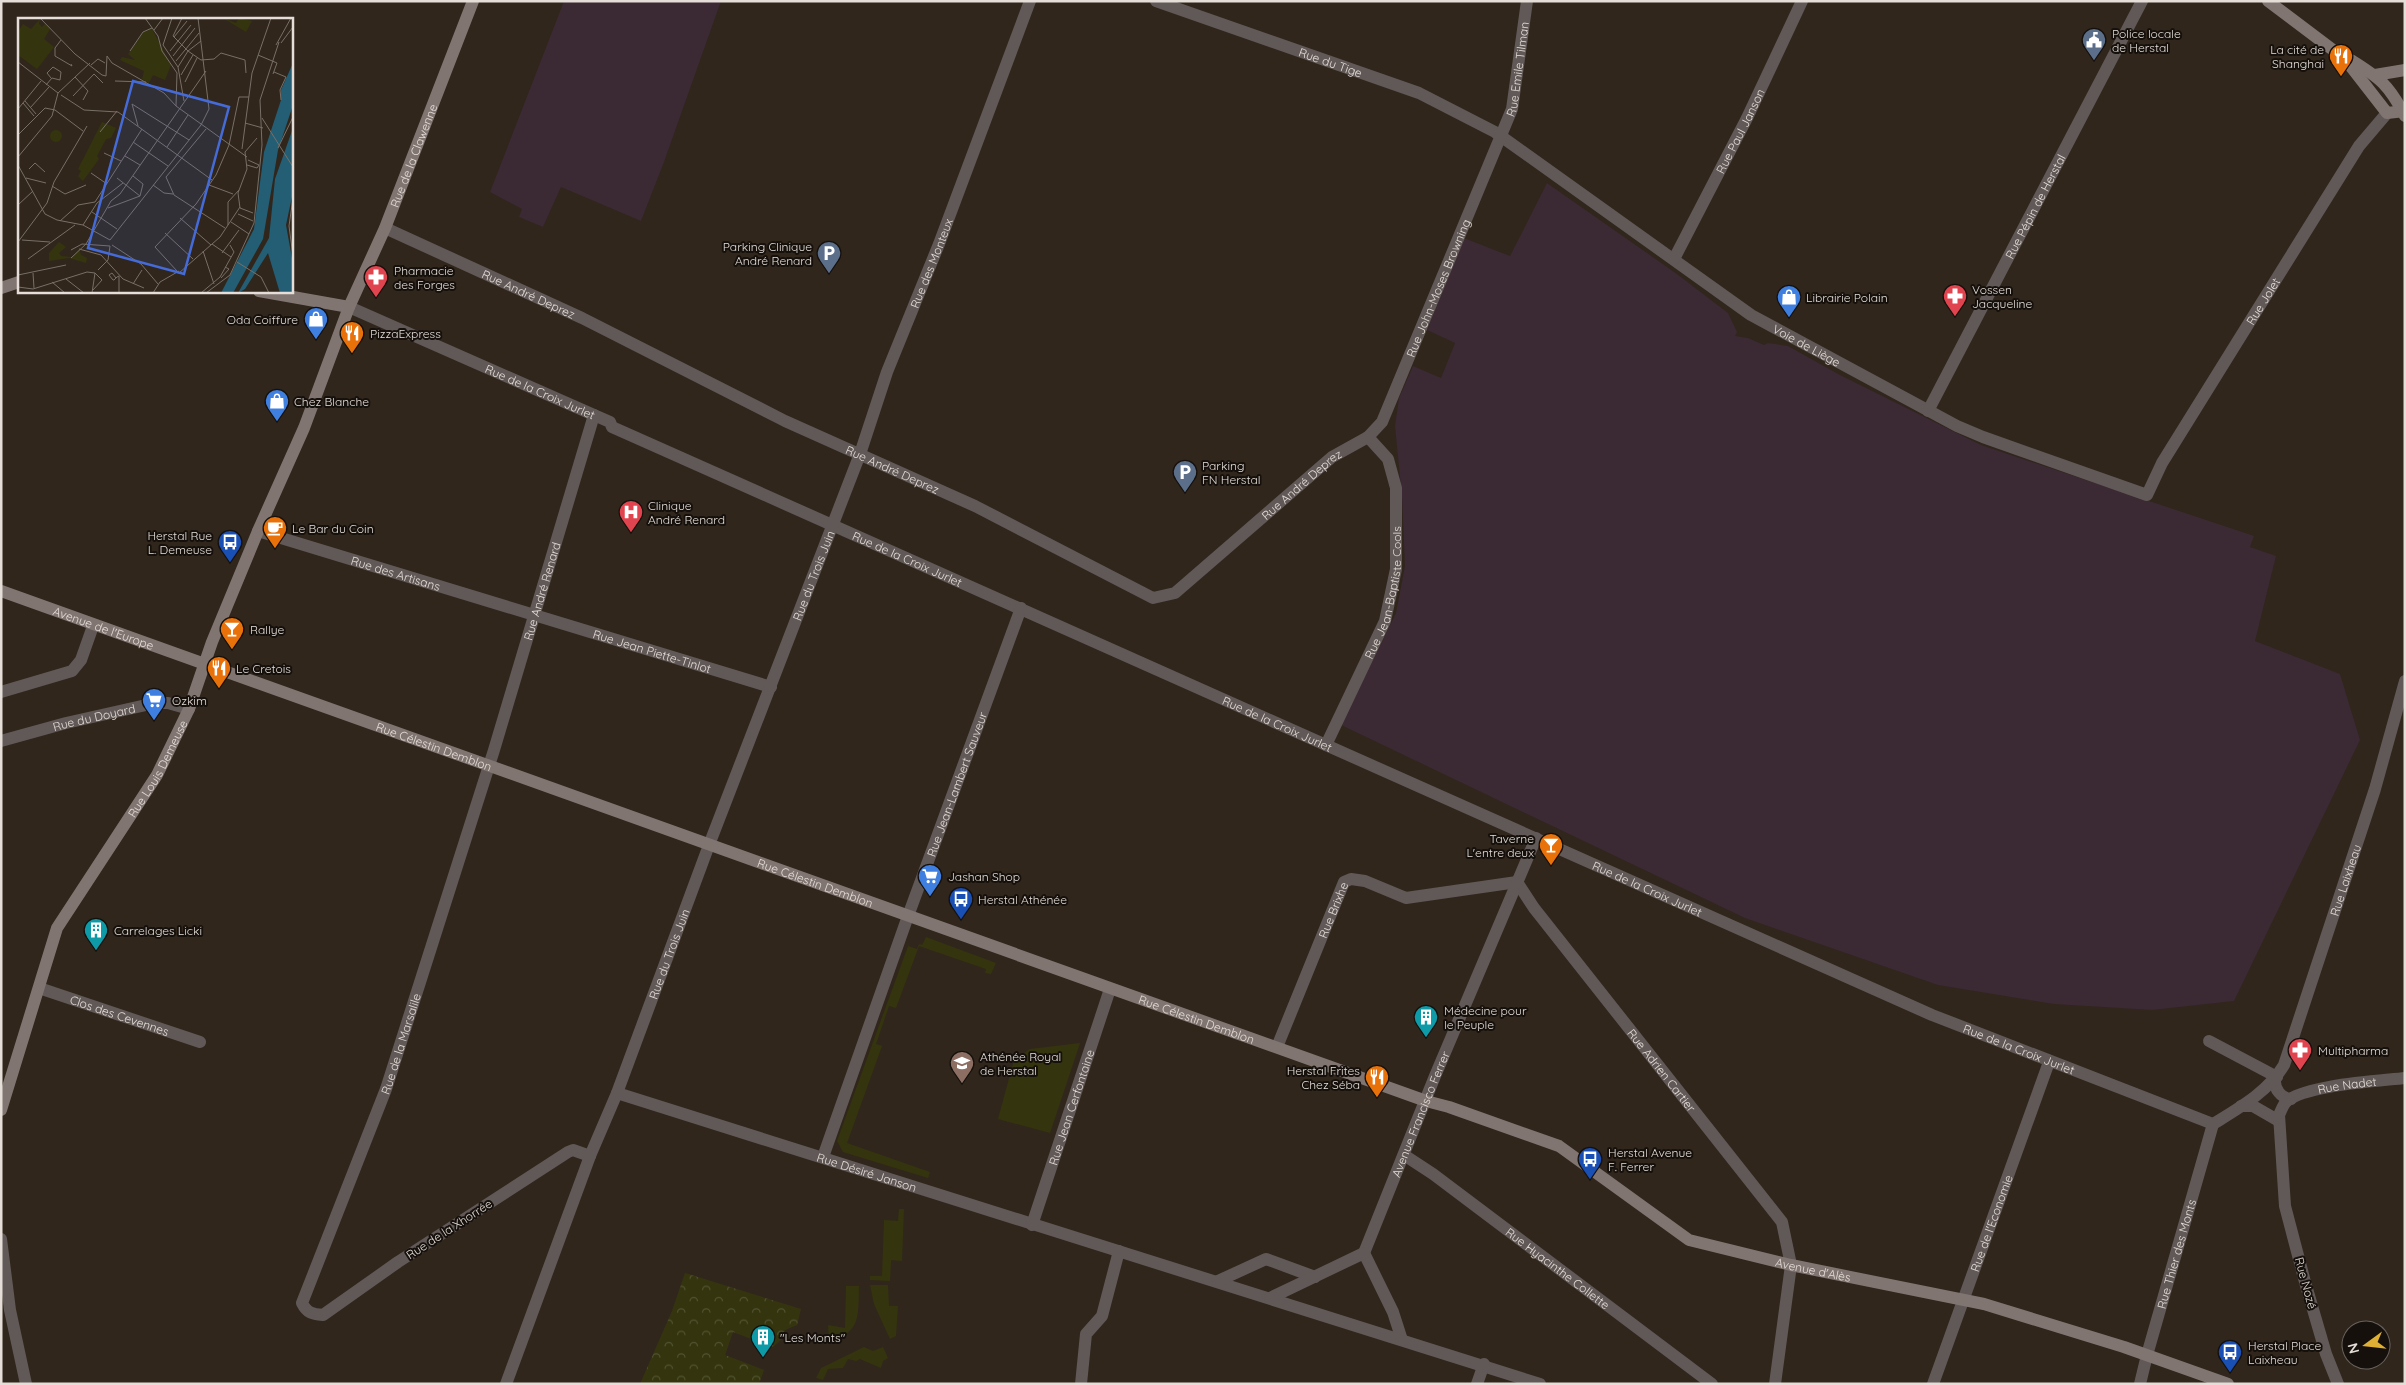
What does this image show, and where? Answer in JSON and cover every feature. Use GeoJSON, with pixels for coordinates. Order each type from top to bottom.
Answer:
{"type":"FeatureCollection","features":[{"type":"Feature","properties":{"kind":"street","name":"Rue de la Clawenne"},"geometry":{"type":"LineString","coordinates":[[349,308],[386,228],[473,1]]}},
{"type":"Feature","properties":{"kind":"street","name":"Rue des Monteux"},"geometry":{"type":"LineString","coordinates":[[833,525],[860,454],[887,372],[939,244],[1030,1]]}},
{"type":"Feature","properties":{"kind":"street","name":"Rue du Tige"},"geometry":{"type":"LineString","coordinates":[[1156,1],[1419,93],[1500,136]]}},
{"type":"Feature","properties":{"kind":"street","name":"Rue Emile Tilman"},"geometry":{"type":"LineString","coordinates":[[1500,136],[1514,101],[1527,1]]}},
{"type":"Feature","properties":{"kind":"street","name":"Rue Paul Janson"},"geometry":{"type":"LineString","coordinates":[[1674,259],[1747,118],[1802,1]]}},
{"type":"Feature","properties":{"kind":"street","name":"Rue Pépin de Herstal"},"geometry":{"type":"LineString","coordinates":[[1928,411],[2142,1]]}},
{"type":"Feature","properties":{"kind":"street"},"geometry":{"type":"LineString","coordinates":[[2268,1],[2345,59],[2387,113],[2404,113]]}},
{"type":"Feature","properties":{"kind":"street"},"geometry":{"type":"LineString","coordinates":[[2345,59],[2375,75],[2389,88],[2404,113]]}},
{"type":"Feature","properties":{"kind":"street"},"geometry":{"type":"LineString","coordinates":[[2375,75],[2405,70]]}},
{"type":"Feature","properties":{"kind":"street","name":"Rue Jolet"},"geometry":{"type":"LineString","coordinates":[[2147,495],[2162,464],[2359,146],[2387,113]]}},
{"type":"Feature","properties":{"kind":"street","name":"Voie de Liège"},"geometry":{"type":"LineString","coordinates":[[1500,136],[1765,324],[1928,411],[1983,437],[2147,495]]}},
{"type":"Feature","properties":{"kind":"street","name":"Rue John-Moses Browning"},"geometry":{"type":"LineString","coordinates":[[1368,437],[1382,422],[1500,136]]}},
{"type":"Feature","properties":{"kind":"street","name":"Rue André Deprez"},"geometry":{"type":"LineString","coordinates":[[386,228],[525,291],[785,421],[975,506],[1153,598],[1175,593],[1332,457],[1368,437]]}},
{"type":"Feature","properties":{"kind":"street"},"geometry":{"type":"LineString","coordinates":[[1,288],[18,282]]}},
{"type":"Feature","properties":{"kind":"street"},"geometry":{"type":"LineString","coordinates":[[264,292],[349,308]]}},
{"type":"Feature","properties":{"kind":"street","name":"Rue de la Croix Jurlet"},"geometry":{"type":"LineString","coordinates":[[349,308],[610,422],[612,427],[1932,1015],[2212,1124]]}},
{"type":"Feature","properties":{"kind":"street","name":"Rue Louis Demeuse"},"geometry":{"type":"LineString","coordinates":[[1,1110],[57,928],[157,775],[189,709],[258,531],[304,428],[349,308]]}},
{"type":"Feature","properties":{"kind":"street","name":"Rue André Renard"},"geometry":{"type":"LineString","coordinates":[[488,767],[594,415]]}},
{"type":"Feature","properties":{"kind":"street","name":"Rue Jean-Baptiste Cools"},"geometry":{"type":"LineString","coordinates":[[1326,745],[1385,621],[1396,569],[1396,488],[1388,459],[1368,437]]}},
{"type":"Feature","properties":{"kind":"street","name":"Rue du Trois Juin"},"geometry":{"type":"LineString","coordinates":[[506,1384],[590,1156],[617,1093],[709,845],[833,525]]}},
{"type":"Feature","properties":{"kind":"street","name":"Rue des Artisans"},"geometry":{"type":"LineString","coordinates":[[258,531],[534,614]]}},
{"type":"Feature","properties":{"kind":"street","name":"Avenue de l'Europe"},"geometry":{"type":"LineString","coordinates":[[1,591],[92,626],[206,664]]}},
{"type":"Feature","properties":{"kind":"street","name":"Rue Jean-Lambert Sauveur"},"geometry":{"type":"LineString","coordinates":[[823,1158],[908,916],[1021,608]]}},
{"type":"Feature","properties":{"kind":"street","name":"Rue Jean Piette-Tinlot"},"geometry":{"type":"LineString","coordinates":[[534,614],[771,687]]}},
{"type":"Feature","properties":{"kind":"street"},"geometry":{"type":"LineString","coordinates":[[1,692],[72,671],[81,660],[92,626]]}},
{"type":"Feature","properties":{"kind":"street","name":"Rue Célestin Demblon"},"geometry":{"type":"LineString","coordinates":[[206,664],[488,767],[1277,1047],[1426,1102]]}},
{"type":"Feature","properties":{"kind":"street","name":"Rue Laixheau"},"geometry":{"type":"LineString","coordinates":[[2276,1078],[2284,1065],[2310,991],[2375,789],[2405,681]]}},
{"type":"Feature","properties":{"kind":"street","name":"Rue du Doyard"},"geometry":{"type":"LineString","coordinates":[[1,741],[66,723],[154,703],[168,703],[189,709]]}},
{"type":"Feature","properties":{"kind":"street","name":"Rue de la Marsalile"},"geometry":{"type":"LineString","coordinates":[[310,1314],[302,1303],[386,1089],[488,767]]}},
{"type":"Feature","properties":{"kind":"street","name":"Avenue Francisco Ferrer"},"geometry":{"type":"LineString","coordinates":[[1364,1253],[1536,838]]}},
{"type":"Feature","properties":{"kind":"street","name":"Rue Brixhe"},"geometry":{"type":"LineString","coordinates":[[1277,1047],[1344,882],[1351,879],[1365,881],[1406,898],[1517,882]]}},
{"type":"Feature","properties":{"kind":"street","name":"Rue Adrien Cartier"},"geometry":{"type":"LineString","coordinates":[[1517,882],[1534,908],[1782,1222],[1791,1265],[1775,1384]]}},
{"type":"Feature","properties":{"kind":"street","name":"Clos des Cevennes"},"geometry":{"type":"LineString","coordinates":[[38,988],[200,1042]]}},
{"type":"Feature","properties":{"kind":"street","name":"Rue Jean Cerfontaine"},"geometry":{"type":"LineString","coordinates":[[1032,1225],[1110,989]]}},
{"type":"Feature","properties":{"kind":"street"},"geometry":{"type":"LineString","coordinates":[[2209,1041],[2276,1078]]}},
{"type":"Feature","properties":{"kind":"street","name":"Rue de l'Economie"},"geometry":{"type":"LineString","coordinates":[[1933,1384],[2049,1062]]}},
{"type":"Feature","properties":{"kind":"street"},"geometry":{"type":"LineString","coordinates":[[2276,1078],[2278,1092],[2283,1097],[2291,1099]]}},
{"type":"Feature","properties":{"kind":"street"},"geometry":{"type":"LineString","coordinates":[[2212,1124],[2241,1106],[2276,1078]]}},
{"type":"Feature","properties":{"kind":"street","name":"Rue Nadet"},"geometry":{"type":"LineString","coordinates":[[2291,1099],[2333,1086],[2405,1078]]}},
{"type":"Feature","properties":{"kind":"street","name":"Rue Désiré Janson"},"geometry":{"type":"LineString","coordinates":[[617,1093],[1032,1225],[1484,1364],[1540,1384]]}},
{"type":"Feature","properties":{"kind":"street"},"geometry":{"type":"LineString","coordinates":[[2241,1106],[2253,1106],[2279,1121],[2286,1102],[2291,1099]]}},
{"type":"Feature","properties":{"kind":"street","name":"Avenue d'Alès"},"geometry":{"type":"LineString","coordinates":[[1426,1102],[1449,1107],[1559,1146],[1689,1240],[1791,1265],[1964,1299],[2146,1355],[2228,1384]]}},
{"type":"Feature","properties":{"kind":"street","name":"Rue Nozé"},"geometry":{"type":"LineString","coordinates":[[2279,1121],[2286,1206],[2326,1354],[2338,1384]]}},
{"type":"Feature","properties":{"kind":"street","name":"Rue Thier des Monts"},"geometry":{"type":"LineString","coordinates":[[2140,1384],[2146,1355],[2212,1124]]}},
{"type":"Feature","properties":{"kind":"street","name":"Rue de la Xhorrée"},"geometry":{"type":"LineString","coordinates":[[310,1314],[323,1315],[330,1311],[398,1262],[568,1152],[572,1150],[590,1156]]}},
{"type":"Feature","properties":{"kind":"street","name":"Rue Hyacinthe Collette"},"geometry":{"type":"LineString","coordinates":[[1404,1155],[1433,1174],[1712,1384]]}},
{"type":"Feature","properties":{"kind":"street"},"geometry":{"type":"LineString","coordinates":[[1,1239],[9,1302],[26,1384]]}},
{"type":"Feature","properties":{"kind":"street"},"geometry":{"type":"LineString","coordinates":[[1081,1384],[1086,1334],[1102,1316],[1119,1251]]}},
{"type":"Feature","properties":{"kind":"street"},"geometry":{"type":"LineString","coordinates":[[1270,1298],[1364,1253],[1393,1312],[1402,1340]]}},
{"type":"Feature","properties":{"kind":"street"},"geometry":{"type":"LineString","coordinates":[[1218,1281],[1266,1259],[1315,1277]]}},
{"type":"Feature","properties":{"kind":"street"},"geometry":{"type":"LineString","coordinates":[[1477,1384],[1484,1364]]}},
{"type":"Feature","properties":{"kind":"shaded area"},"geometry":{"type":"Polygon","coordinates":[[[564,1],[721,1],[641,221],[561,187],[543,227],[519,217],[522,209],[490,192],[564,1]]]}},
{"type":"Feature","properties":{"kind":"shaded area"},"geometry":{"type":"Polygon","coordinates":[[[1547,183],[1677,274],[1728,313],[1737,332],[1735,336],[1748,338],[1764,345],[1768,343],[1788,346],[1840,375],[1981,445],[2254,536],[2250,547],[2276,556],[2255,641],[2340,674],[2360,740],[2234,1001],[2152,1010],[2054,1004],[1938,985],[1745,918],[1341,725],[1396,613],[1405,566],[1402,497],[1395,426],[1399,398],[1413,366],[1441,378],[1455,343],[1427,330],[1464,238],[1510,256],[1547,183]]]}},
{"type":"Feature","properties":{"kind":"green space"},"geometry":{"type":"Polygon","coordinates":[[[926,937],[996,963],[991,974],[985,973],[986,969],[919,946],[896,1008],[889,1006],[876,1044],[882,1046],[847,1143],[930,1172],[928,1178],[843,1152],[837,1141],[908,946],[917,949],[919,944],[922,945],[926,937]]]}},
{"type":"Feature","properties":{"kind":"green space"},"geometry":{"type":"Polygon","coordinates":[[[1080,1043],[1050,1133],[998,1119],[1014,1060],[1030,1049],[1080,1043]]]}},
{"type":"Feature","properties":{"kind":"green space"},"geometry":{"type":"Polygon","coordinates":[[[899,1209],[904,1209],[902,1261],[891,1260],[890,1281],[870,1280],[870,1276],[882,1276],[884,1220],[898,1221],[899,1209]]]}},
{"type":"Feature","properties":{"kind":"green space"},"geometry":{"type":"Polygon","coordinates":[[[685,1273],[801,1309],[797,1325],[785,1330],[782,1339],[773,1347],[733,1332],[725,1355],[764,1370],[759,1384],[640,1384],[672,1311],[685,1273]]]}},
{"type":"Feature","properties":{"kind":"green space"},"geometry":{"type":"Polygon","coordinates":[[[870,1285],[888,1285],[889,1306],[898,1306],[896,1336],[890,1339],[874,1304],[870,1285]]]}},
{"type":"Feature","properties":{"kind":"green space"},"geometry":{"type":"Polygon","coordinates":[[[846,1286],[859,1286],[859,1305],[856,1321],[847,1333],[829,1340],[828,1325],[845,1328],[846,1286]]]}},
{"type":"Feature","properties":{"kind":"green space"},"geometry":{"type":"Polygon","coordinates":[[[864,1347],[873,1351],[883,1347],[888,1358],[883,1361],[881,1368],[860,1359],[856,1361],[848,1359],[843,1368],[828,1369],[823,1380],[816,1378],[821,1368],[864,1347]]]}},
{"type":"Feature","properties":{"kind":"place","name":"Police locale de Herstal"},"geometry":{"type":"Point","coordinates":[2094,61]}},
{"type":"Feature","properties":{"kind":"place","name":"La cité de Shanghai"},"geometry":{"type":"Point","coordinates":[2341,77]}},
{"type":"Feature","properties":{"kind":"place","name":"Parking Clinique André Renard"},"geometry":{"type":"Point","coordinates":[829,274]}},
{"type":"Feature","properties":{"kind":"place","name":"Pharmacie des Forges"},"geometry":{"type":"Point","coordinates":[376,298]}},
{"type":"Feature","properties":{"kind":"place","name":"Vossen Jacqueline"},"geometry":{"type":"Point","coordinates":[1955,317]}},
{"type":"Feature","properties":{"kind":"place","name":"Librairie Polain"},"geometry":{"type":"Point","coordinates":[1789,318]}},
{"type":"Feature","properties":{"kind":"place","name":"Oda Coiffure"},"geometry":{"type":"Point","coordinates":[316,340]}},
{"type":"Feature","properties":{"kind":"place","name":"PizzaExpress"},"geometry":{"type":"Point","coordinates":[352,354]}},
{"type":"Feature","properties":{"kind":"place","name":"Chez Blanche"},"geometry":{"type":"Point","coordinates":[277,422]}},
{"type":"Feature","properties":{"kind":"place","name":"Parking FN Herstal"},"geometry":{"type":"Point","coordinates":[1185,493]}},
{"type":"Feature","properties":{"kind":"place","name":"Clinique André Renard"},"geometry":{"type":"Point","coordinates":[631,533]}},
{"type":"Feature","properties":{"kind":"place","name":"Le Bar du Coin"},"geometry":{"type":"Point","coordinates":[275,549]}},
{"type":"Feature","properties":{"kind":"place","name":"Herstal Rue L. Demeuse"},"geometry":{"type":"Point","coordinates":[230,563]}},
{"type":"Feature","properties":{"kind":"place","name":"Rallye"},"geometry":{"type":"Point","coordinates":[232,650]}},
{"type":"Feature","properties":{"kind":"place","name":"Le Cretois"},"geometry":{"type":"Point","coordinates":[219,689]}},
{"type":"Feature","properties":{"kind":"place","name":"Ozkim"},"geometry":{"type":"Point","coordinates":[154,721]}},
{"type":"Feature","properties":{"kind":"place","name":"Taverne L'entre deux"},"geometry":{"type":"Point","coordinates":[1551,866]}},
{"type":"Feature","properties":{"kind":"place","name":"Jashan Shop"},"geometry":{"type":"Point","coordinates":[930,897]}},
{"type":"Feature","properties":{"kind":"place","name":"Herstal Athénée"},"geometry":{"type":"Point","coordinates":[961,920]}},
{"type":"Feature","properties":{"kind":"place","name":"Carrelages Licki"},"geometry":{"type":"Point","coordinates":[96,951]}},
{"type":"Feature","properties":{"kind":"place","name":"Médecine pour le Peuple"},"geometry":{"type":"Point","coordinates":[1426,1038]}},
{"type":"Feature","properties":{"kind":"place","name":"Multipharma"},"geometry":{"type":"Point","coordinates":[2300,1071]}},
{"type":"Feature","properties":{"kind":"place","name":"Athénée Royal de Herstal"},"geometry":{"type":"Point","coordinates":[962,1084]}},
{"type":"Feature","properties":{"kind":"place","name":"Herstal Frites Chez Séba"},"geometry":{"type":"Point","coordinates":[1377,1098]}},
{"type":"Feature","properties":{"kind":"place","name":"Herstal Avenue F. Ferrer"},"geometry":{"type":"Point","coordinates":[1590,1180]}},
{"type":"Feature","properties":{"kind":"place","name":"\"Les Monts\""},"geometry":{"type":"Point","coordinates":[763,1358]}},
{"type":"Feature","properties":{"kind":"place","name":"Herstal Place Laixheau"},"geometry":{"type":"Point","coordinates":[2230,1373]}}]}
